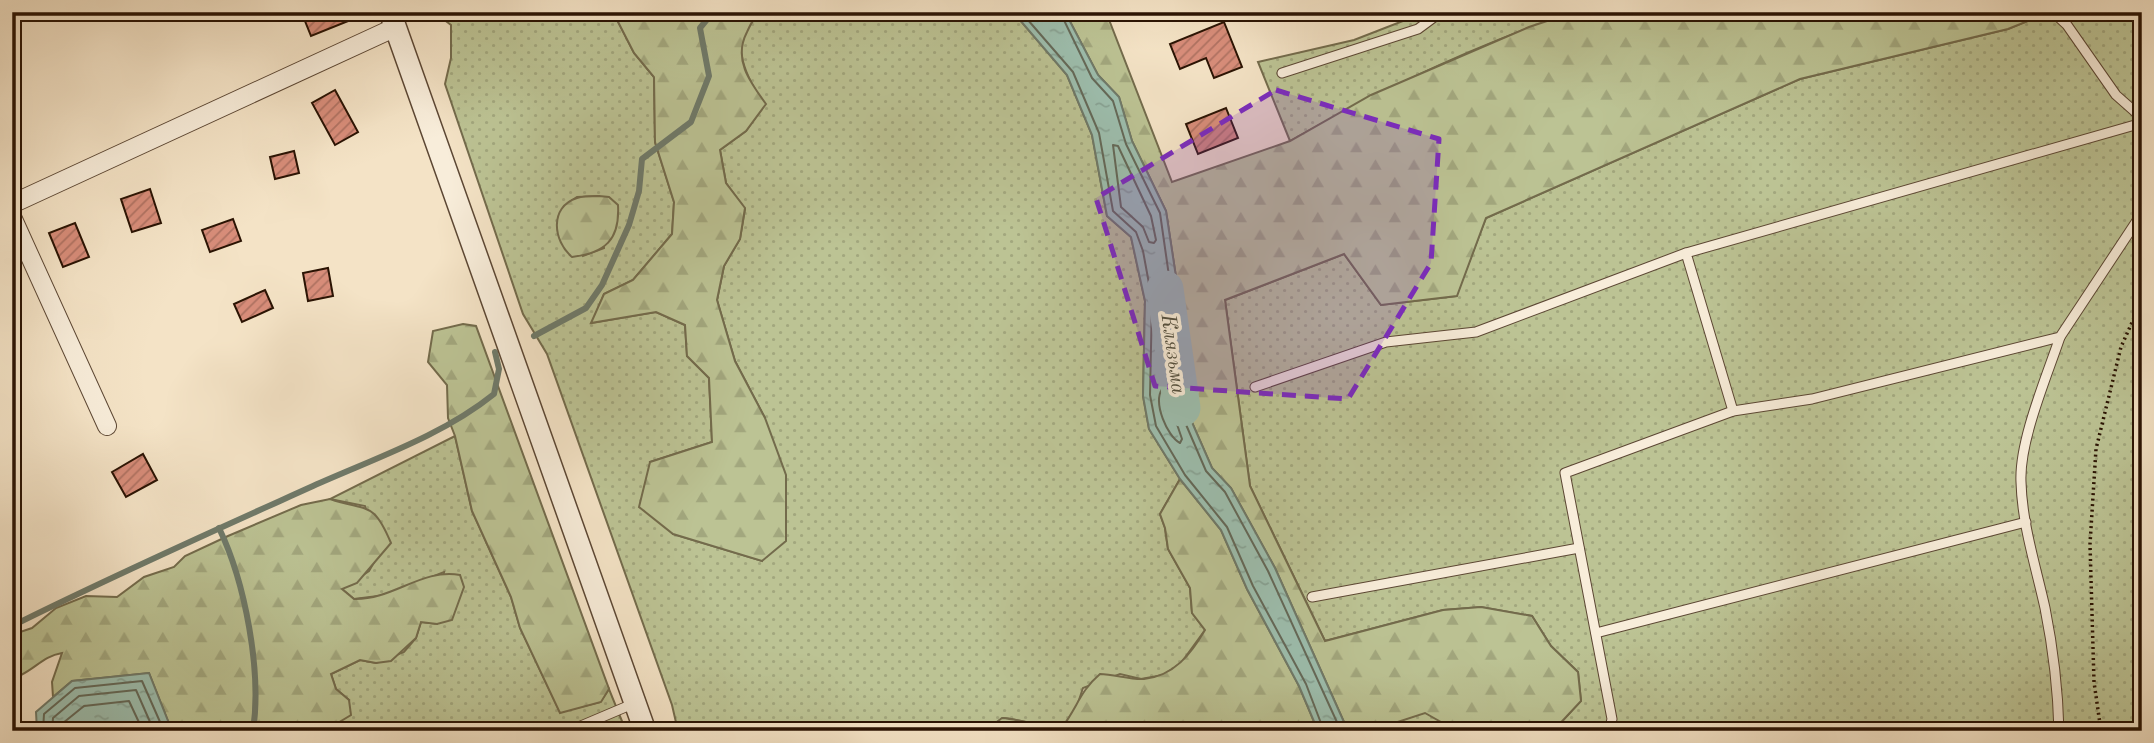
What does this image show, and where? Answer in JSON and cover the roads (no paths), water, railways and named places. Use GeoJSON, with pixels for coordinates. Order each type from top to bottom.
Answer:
{"type":"FeatureCollection","features":[{"type":"Feature","properties":{"kind":"street"},"geometry":{"type":"LineString","coordinates":[[12,204],[393,19],[645,731]]}},
{"type":"Feature","properties":{"kind":"street"},"geometry":{"type":"LineString","coordinates":[[12,217],[107,426]]}},
{"type":"Feature","properties":{"kind":"lane"},"geometry":{"type":"LineString","coordinates":[[1282,73],[1418,29],[1441,12]]}},
{"type":"Feature","properties":{"kind":"lane"},"geometry":{"type":"LineString","coordinates":[[1255,387],[1386,342],[1476,332],[1686,253],[2142,121],[2116,94],[2067,25],[2053,12]]}},
{"type":"Feature","properties":{"kind":"lane"},"geometry":{"type":"LineString","coordinates":[[2059,731],[2059,701],[2020,479],[2029,431],[2060,337],[2142,214]]}},
{"type":"Feature","properties":{"kind":"lane"},"geometry":{"type":"LineString","coordinates":[[1686,253],[1733,411]]}},
{"type":"Feature","properties":{"kind":"lane"},"geometry":{"type":"LineString","coordinates":[[1609,731],[1612,719],[1564,473],[1733,411],[1812,399],[2060,337]]}},
{"type":"Feature","properties":{"kind":"lane"},"geometry":{"type":"LineString","coordinates":[[1596,633],[2026,523]]}},
{"type":"Feature","properties":{"kind":"lane"},"geometry":{"type":"LineString","coordinates":[[1311,597],[1579,548]]}},
{"type":"Feature","properties":{"kind":"lane"},"geometry":{"type":"LineString","coordinates":[[569,731],[635,703]]}},
{"type":"Feature","properties":{"kind":"water"},"geometry":{"type":"Polygon","coordinates":[[[1007,12],[1065,12],[1098,75],[1119,97],[1132,141],[1166,211],[1178,290],[1172,352],[1187,411],[1212,468],[1231,488],[1275,568],[1348,731],[1318,731],[1299,686],[1247,589],[1221,530],[1180,479],[1149,429],[1143,396],[1145,301],[1131,237],[1107,216],[1092,135],[1067,75],[1020,20],[1007,12]]]}},
{"type":"Feature","properties":{"kind":"water"},"geometry":{"type":"Polygon","coordinates":[[[149,673],[172,731],[37,731],[36,712],[72,681],[149,673]]]}},
{"type":"Feature","properties":{"kind":"waterway"},"geometry":{"type":"LineString","coordinates":[[534,336],[586,308],[602,285],[629,225],[639,191],[642,159],[691,122],[709,76],[700,28],[713,12]]}},
{"type":"Feature","properties":{"kind":"waterway","name":"Клязьма"},"geometry":{"type":"LineString","coordinates":[[1165,289],[1182,408]]}},
{"type":"Feature","properties":{"kind":"waterway"},"geometry":{"type":"LineString","coordinates":[[12,626],[162,554],[406,446],[452,422],[494,394],[499,369],[495,352]]}},
{"type":"Feature","properties":{"kind":"waterway"},"geometry":{"type":"LineString","coordinates":[[219,528],[237,574],[249,627],[255,682],[253,731]]}}]}
